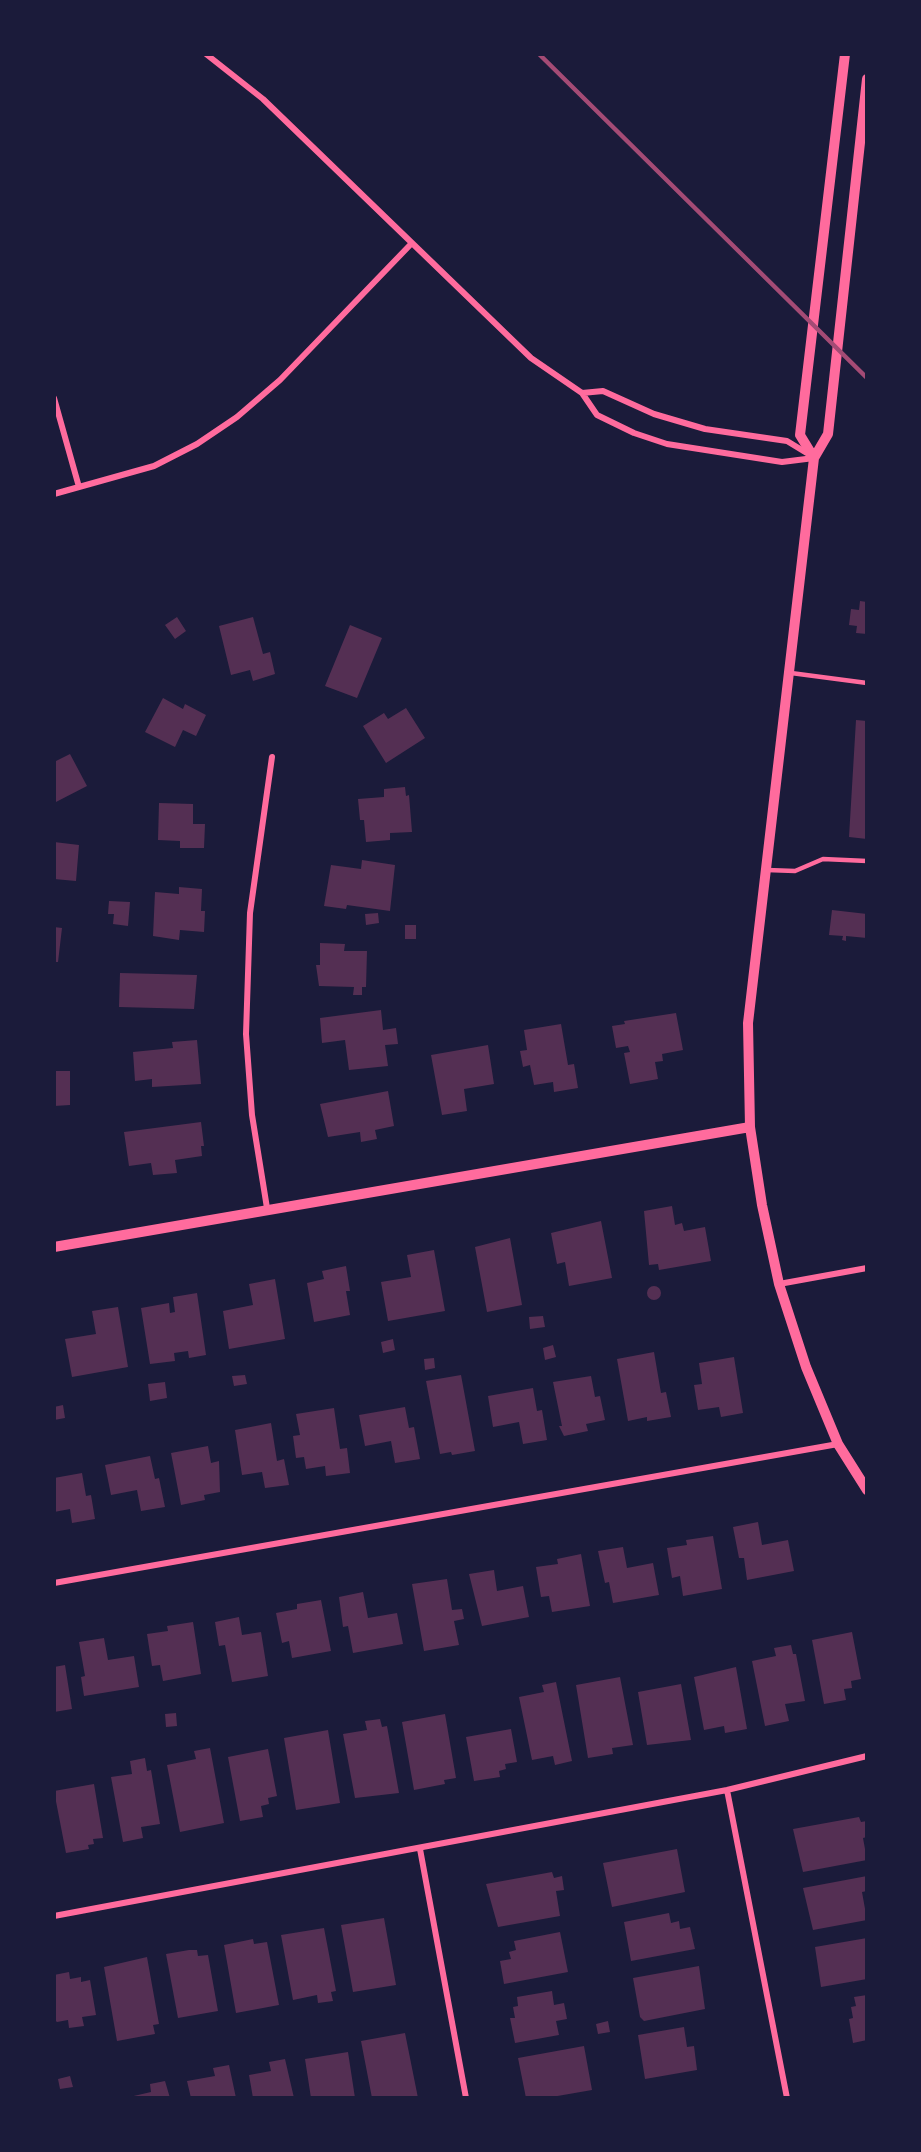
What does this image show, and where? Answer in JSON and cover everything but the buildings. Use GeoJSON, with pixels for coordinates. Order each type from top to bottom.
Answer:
{"type":"FeatureCollection","features":[{"type":"Feature","properties":{"kind":"street"},"geometry":{"type":"LineString","coordinates":[[206,54],[263,99],[531,358],[582,393],[597,415],[634,433],[666,444],[782,462],[814,458]]}},
{"type":"Feature","properties":{"kind":"street"},"geometry":{"type":"LineString","coordinates":[[814,458],[801,435],[845,54]]}},
{"type":"Feature","properties":{"kind":"street"},"geometry":{"type":"LineString","coordinates":[[867,79],[828,434],[814,458],[764,870],[748,1023],[750,1127],[762,1205],[779,1284],[806,1367],[838,1444],[867,1490]]}},
{"type":"Feature","properties":{"kind":"street"},"geometry":{"type":"LineString","coordinates":[[54,494],[154,466],[197,444],[237,417],[280,380],[411,244]]}},
{"type":"Feature","properties":{"kind":"street"},"geometry":{"type":"LineString","coordinates":[[582,393],[603,391],[654,414],[705,429],[787,441],[814,458]]}},
{"type":"Feature","properties":{"kind":"street"},"geometry":{"type":"LineString","coordinates":[[54,398],[79,487]]}},
{"type":"Feature","properties":{"kind":"street"},"geometry":{"type":"LineString","coordinates":[[267,1208],[252,1115],[246,1034],[250,913],[272,757]]}},
{"type":"Feature","properties":{"kind":"street"},"geometry":{"type":"LineString","coordinates":[[54,1247],[267,1208],[750,1127]]}},
{"type":"Feature","properties":{"kind":"street"},"geometry":{"type":"LineString","coordinates":[[779,1284],[867,1268]]}},
{"type":"Feature","properties":{"kind":"street"},"geometry":{"type":"LineString","coordinates":[[54,1583],[838,1444]]}},
{"type":"Feature","properties":{"kind":"street"},"geometry":{"type":"LineString","coordinates":[[54,1916],[727,1790],[867,1756]]}},
{"type":"Feature","properties":{"kind":"street"},"geometry":{"type":"LineString","coordinates":[[727,1790],[787,2098]]}},
{"type":"Feature","properties":{"kind":"street"},"geometry":{"type":"LineString","coordinates":[[420,1849],[466,2098]]}},
{"type":"Feature","properties":{"kind":"lane"},"geometry":{"type":"LineString","coordinates":[[788,673],[867,683]]}},
{"type":"Feature","properties":{"kind":"lane"},"geometry":{"type":"LineString","coordinates":[[764,870],[795,871],[823,859],[867,861]]}},
{"type":"Feature","properties":{"kind":"railway"},"geometry":{"type":"LineString","coordinates":[[539,54],[867,378]]}}]}
